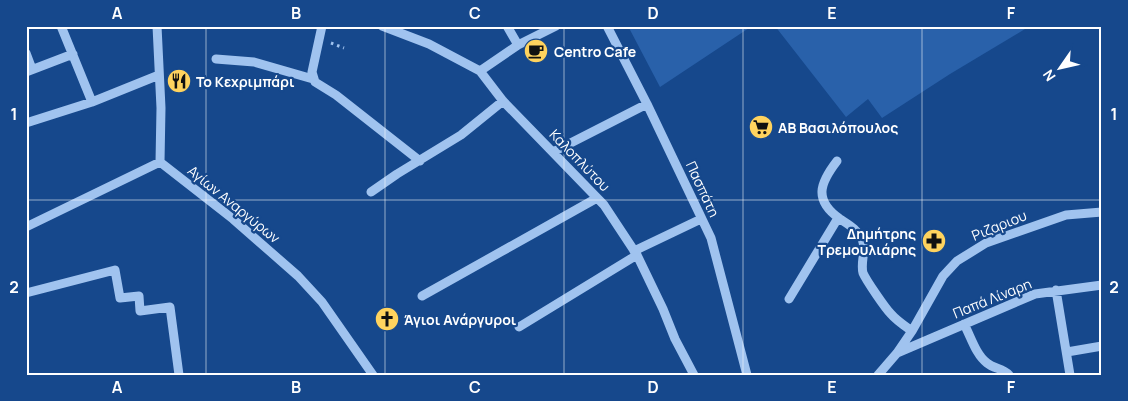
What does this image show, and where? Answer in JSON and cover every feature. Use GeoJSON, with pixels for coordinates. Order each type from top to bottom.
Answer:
{"type":"FeatureCollection","features":[{"type":"Feature","properties":{"kind":"street"},"geometry":{"type":"LineString","coordinates":[[61,26],[92,102]]}},
{"type":"Feature","properties":{"kind":"street"},"geometry":{"type":"LineString","coordinates":[[26,227],[160,162],[161,108],[157,26]]}},
{"type":"Feature","properties":{"kind":"street"},"geometry":{"type":"LineString","coordinates":[[313,79],[312,72],[322,26]]}},
{"type":"Feature","properties":{"kind":"street","name":"Καλοπλύτου"},"geometry":{"type":"LineString","coordinates":[[382,26],[428,44],[480,71],[503,101],[604,204],[636,253],[675,339],[694,375]]}},
{"type":"Feature","properties":{"kind":"street"},"geometry":{"type":"LineString","coordinates":[[507,26],[518,45]]}},
{"type":"Feature","properties":{"kind":"street"},"geometry":{"type":"LineString","coordinates":[[480,71],[518,45],[556,26]]}},
{"type":"Feature","properties":{"kind":"street","name":"Πασπάτη"},"geometry":{"type":"LineString","coordinates":[[607,26],[647,104],[711,238],[747,375]]}},
{"type":"Feature","properties":{"kind":"street"},"geometry":{"type":"LineString","coordinates":[[26,53],[29,71],[73,54]]}},
{"type":"Feature","properties":{"kind":"street"},"geometry":{"type":"LineString","coordinates":[[216,59],[254,62],[313,79],[420,160]]}},
{"type":"Feature","properties":{"kind":"street"},"geometry":{"type":"LineString","coordinates":[[26,124],[92,102],[160,75]]}},
{"type":"Feature","properties":{"kind":"street"},"geometry":{"type":"LineString","coordinates":[[370,192],[461,135],[503,101]]}},
{"type":"Feature","properties":{"kind":"street"},"geometry":{"type":"LineString","coordinates":[[552,152],[647,104]]}},
{"type":"Feature","properties":{"kind":"street"},"geometry":{"type":"LineString","coordinates":[[837,161],[826,175],[821,186],[822,196],[827,206],[838,218],[857,231],[865,246],[863,255],[864,274],[891,314],[912,331]]}},
{"type":"Feature","properties":{"kind":"street","name":"Αγίων Αναργύρων"},"geometry":{"type":"LineString","coordinates":[[160,162],[233,218],[298,276],[322,302],[373,375]]}},
{"type":"Feature","properties":{"kind":"street"},"geometry":{"type":"LineString","coordinates":[[422,296],[597,198]]}},
{"type":"Feature","properties":{"kind":"street","name":"Ριζαριου"},"geometry":{"type":"LineString","coordinates":[[878,375],[897,354],[943,276],[957,261],[986,242],[1066,215],[1102,212]]}},
{"type":"Feature","properties":{"kind":"street"},"geometry":{"type":"LineString","coordinates":[[519,327],[636,253],[701,218]]}},
{"type":"Feature","properties":{"kind":"street"},"geometry":{"type":"LineString","coordinates":[[789,299],[838,218]]}},
{"type":"Feature","properties":{"kind":"street"},"geometry":{"type":"LineString","coordinates":[[26,293],[115,270],[120,298],[139,296],[140,312],[170,308],[179,375]]}},
{"type":"Feature","properties":{"kind":"street","name":"Παπά Λίναρη"},"geometry":{"type":"LineString","coordinates":[[897,354],[1035,294],[1102,285]]}},
{"type":"Feature","properties":{"kind":"street"},"geometry":{"type":"LineString","coordinates":[[1056,290],[1070,375]]}},
{"type":"Feature","properties":{"kind":"street"},"geometry":{"type":"LineString","coordinates":[[964,324],[978,353],[985,362],[1004,370],[1009,375]]}},
{"type":"Feature","properties":{"kind":"street"},"geometry":{"type":"LineString","coordinates":[[1066,352],[1102,346]]}},
{"type":"Feature","properties":{"kind":"shaded area"},"geometry":{"type":"Polygon","coordinates":[[[628,26],[752,26],[660,87],[628,26]]]}},
{"type":"Feature","properties":{"kind":"shaded area"},"geometry":{"type":"Polygon","coordinates":[[[775,26],[1030,26],[882,118],[868,99],[846,117],[775,26]]]}},
{"type":"Feature","properties":{"kind":"place","name":"Centro Cafe"},"geometry":{"type":"Point","coordinates":[536,51]}},
{"type":"Feature","properties":{"kind":"place","name":"Το Κεχριμπάρι"},"geometry":{"type":"Point","coordinates":[179,81]}},
{"type":"Feature","properties":{"kind":"place","name":"ΑΒ Βασιλόπουλος"},"geometry":{"type":"Point","coordinates":[761,127]}},
{"type":"Feature","properties":{"kind":"place","name":"Δημήτρης Τρεμουλιάρης"},"geometry":{"type":"Point","coordinates":[934,241]}},
{"type":"Feature","properties":{"kind":"place","name":"Άγιοι Ανάργυροι"},"geometry":{"type":"Point","coordinates":[387,319]}}]}
